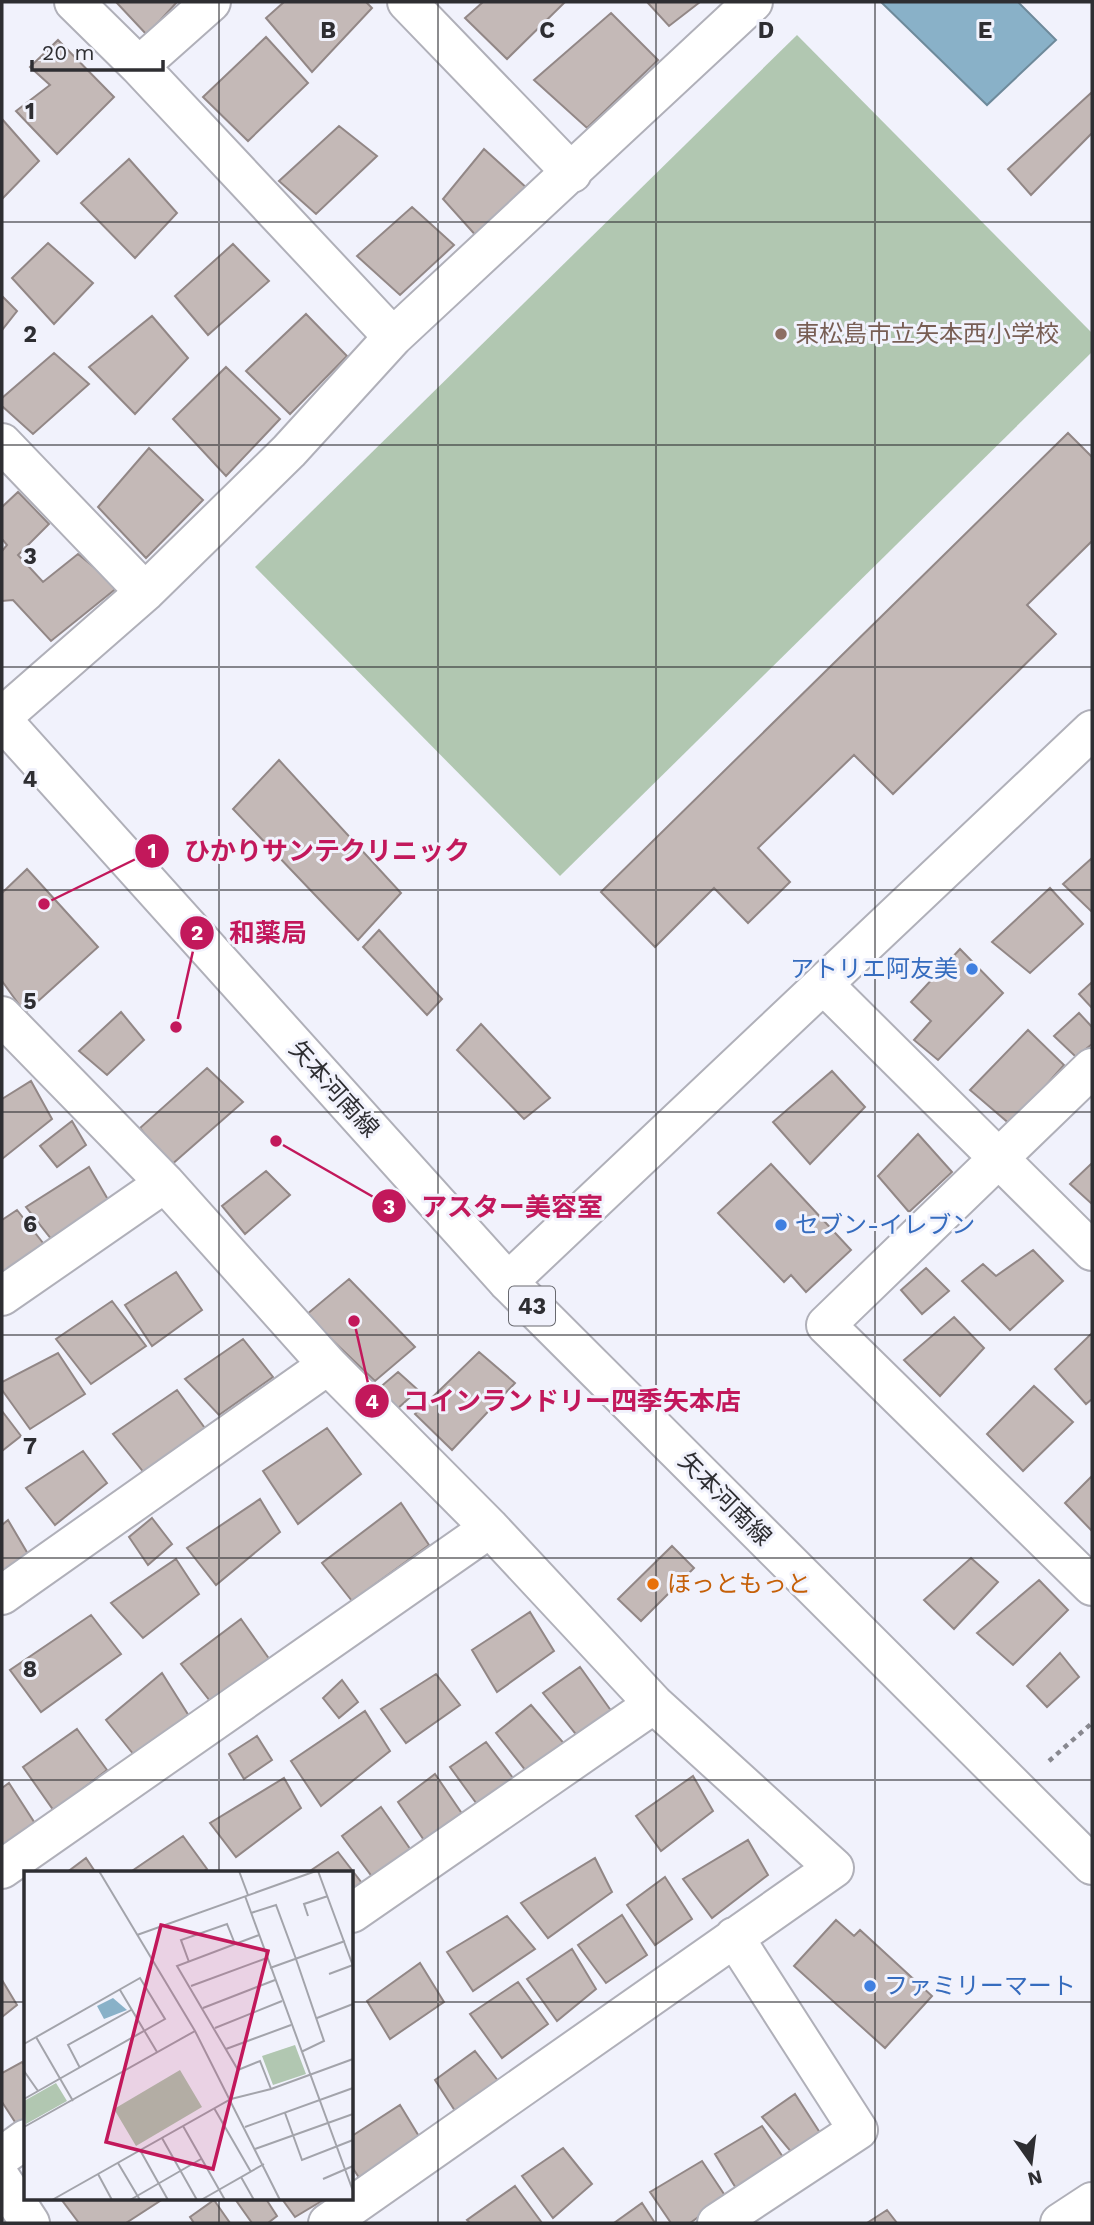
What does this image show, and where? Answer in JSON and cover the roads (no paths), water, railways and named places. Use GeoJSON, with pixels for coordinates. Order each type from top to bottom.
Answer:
{"type":"FeatureCollection","features":[{"type":"Feature","properties":{"kind":"street"},"geometry":{"type":"LineString","coordinates":[[74,2],[139,66],[394,337]]}},
{"type":"Feature","properties":{"kind":"street"},"geometry":{"type":"LineString","coordinates":[[139,66],[211,2]]}},
{"type":"Feature","properties":{"kind":"street"},"geometry":{"type":"LineString","coordinates":[[407,2],[572,173]]}},
{"type":"Feature","properties":{"kind":"street"},"geometry":{"type":"LineString","coordinates":[[2,718],[145,592],[289,451],[394,337],[752,2]]}},
{"type":"Feature","properties":{"kind":"street"},"geometry":{"type":"LineString","coordinates":[[2,443],[145,592]]}},
{"type":"Feature","properties":{"kind":"street","name":"矢本河南線"},"geometry":{"type":"LineString","coordinates":[[2,718],[508,1282],[1092,1865]]}},
{"type":"Feature","properties":{"kind":"street"},"geometry":{"type":"LineString","coordinates":[[508,1282],[547,1242],[825,986],[1092,730]]}},
{"type":"Feature","properties":{"kind":"street"},"geometry":{"type":"LineString","coordinates":[[825,986],[1092,1251]]}},
{"type":"Feature","properties":{"kind":"street"},"geometry":{"type":"LineString","coordinates":[[2,1016],[164,1182],[328,1365],[490,1528],[654,1704],[834,1868],[334,2222]]}},
{"type":"Feature","properties":{"kind":"street"},"geometry":{"type":"LineString","coordinates":[[1092,1068],[826,1325],[1092,1586]]}},
{"type":"Feature","properties":{"kind":"street"},"geometry":{"type":"LineString","coordinates":[[2,1296],[164,1182]]}},
{"type":"Feature","properties":{"kind":"street"},"geometry":{"type":"LineString","coordinates":[[2,1595],[328,1365]]}},
{"type":"Feature","properties":{"kind":"street"},"geometry":{"type":"LineString","coordinates":[[2,1869],[490,1528]]}},
{"type":"Feature","properties":{"kind":"street"},"geometry":{"type":"LineString","coordinates":[[354,1912],[654,1704]]}},
{"type":"Feature","properties":{"kind":"street"},"geometry":{"type":"LineString","coordinates":[[718,2223],[858,2130],[734,1937]]}},
{"type":"Feature","properties":{"kind":"street"},"geometry":{"type":"LineString","coordinates":[[2,2156],[24,2140]]}},
{"type":"Feature","properties":{"kind":"street"},"geometry":{"type":"LineString","coordinates":[[2,2180],[30,2223]]}},
{"type":"Feature","properties":{"kind":"street"},"geometry":{"type":"LineString","coordinates":[[1060,2223],[1092,2202]]}},
{"type":"Feature","properties":{"kind":"water"},"geometry":{"type":"Polygon","coordinates":[[[881,2],[1018,2],[1056,40],[987,105],[881,2]]]}},
{"type":"Feature","properties":{"kind":"place","name":"東松島市立矢本西小学校"},"geometry":{"type":"Point","coordinates":[781,334]}},
{"type":"Feature","properties":{"kind":"place","name":"ひかりサンテクリニック"},"geometry":{"type":"Point","coordinates":[44,904]}},
{"type":"Feature","properties":{"kind":"place","name":"アトリエ阿友美"},"geometry":{"type":"Point","coordinates":[972,969]}},
{"type":"Feature","properties":{"kind":"place","name":"和薬局"},"geometry":{"type":"Point","coordinates":[176,1027]}},
{"type":"Feature","properties":{"kind":"place","name":"アスター美容室"},"geometry":{"type":"Point","coordinates":[276,1141]}},
{"type":"Feature","properties":{"kind":"place","name":"セブン-イレブン"},"geometry":{"type":"Point","coordinates":[781,1225]}},
{"type":"Feature","properties":{"kind":"place","name":"コインランドリー四季矢本店"},"geometry":{"type":"Point","coordinates":[354,1321]}},
{"type":"Feature","properties":{"kind":"place","name":"ほっともっと"},"geometry":{"type":"Point","coordinates":[653,1584]}},
{"type":"Feature","properties":{"kind":"place","name":"ファミリーマート"},"geometry":{"type":"Point","coordinates":[870,1986]}}]}
